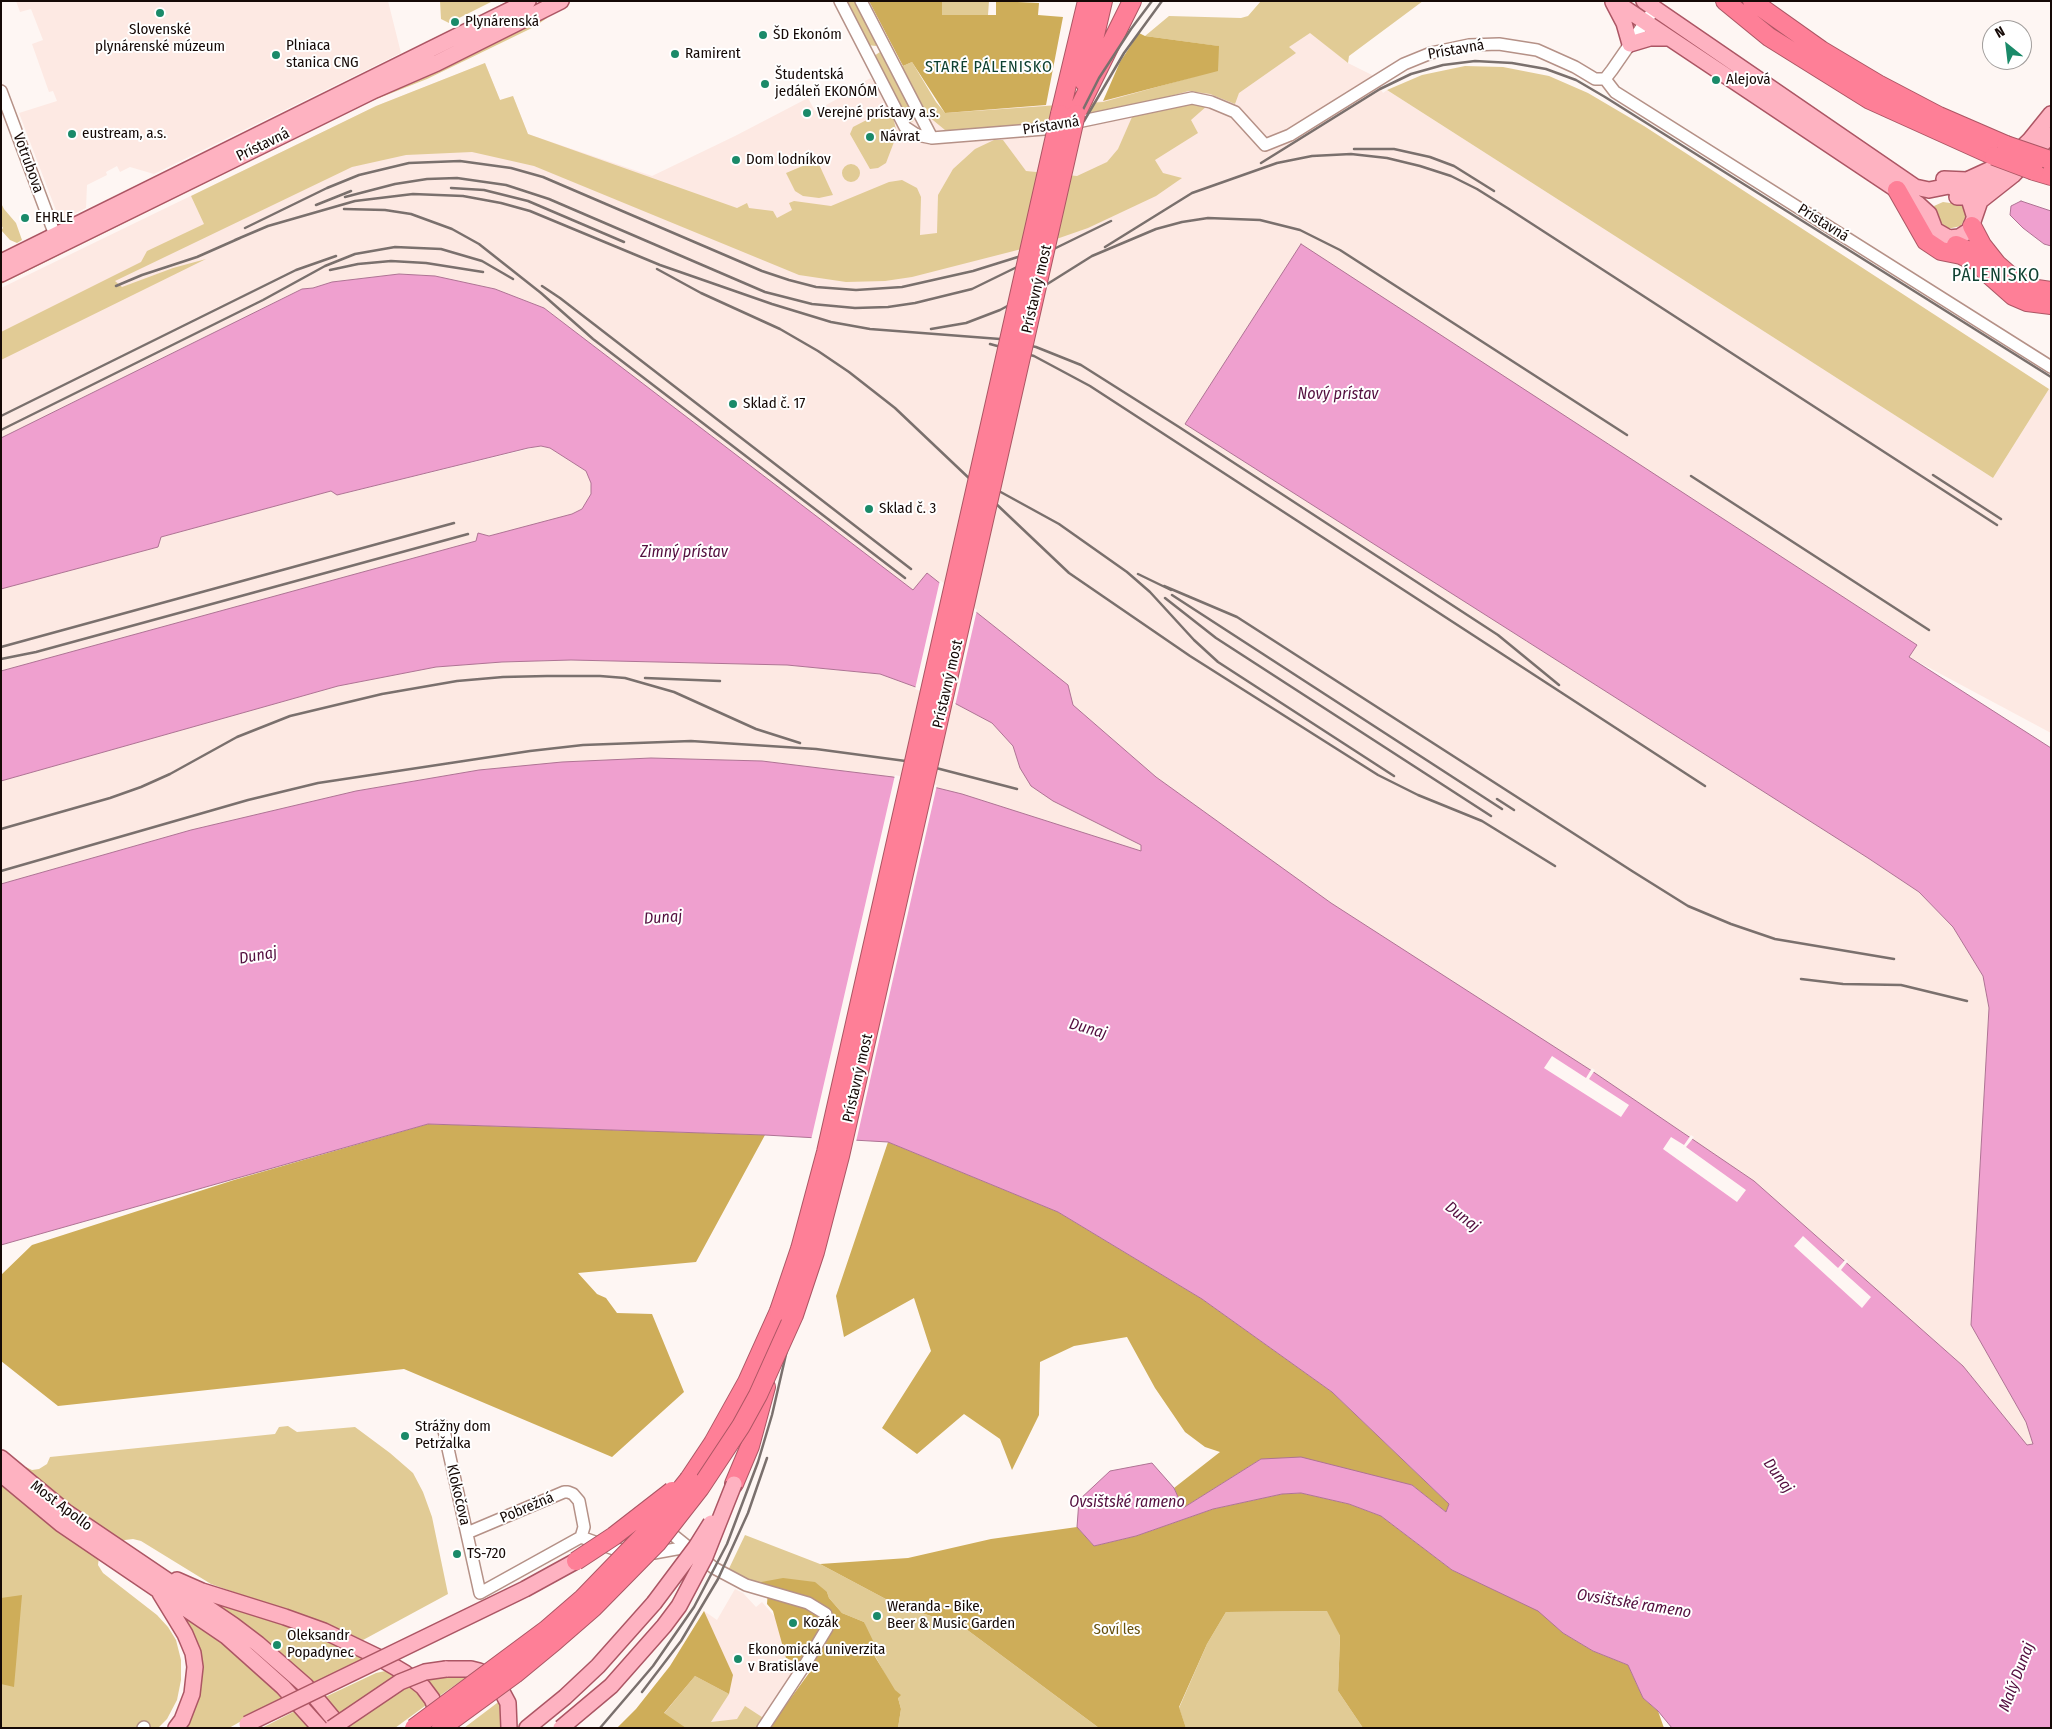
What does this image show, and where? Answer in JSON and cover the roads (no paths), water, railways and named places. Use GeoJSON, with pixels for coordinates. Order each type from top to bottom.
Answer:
{"type":"FeatureCollection","features":[{"type":"Feature","properties":{"kind":"highway"},"geometry":{"type":"LineString","coordinates":[[1077,39],[1079,1]]}},
{"type":"Feature","properties":{"kind":"highway"},"geometry":{"type":"LineString","coordinates":[[1077,39],[1087,1]]}},
{"type":"Feature","properties":{"kind":"highway"},"geometry":{"type":"LineString","coordinates":[[1076,114],[1103,1]]}},
{"type":"Feature","properties":{"kind":"highway"},"geometry":{"type":"LineString","coordinates":[[1076,114],[1132,1]]}},
{"type":"Feature","properties":{"kind":"highway"},"geometry":{"type":"LineString","coordinates":[[1725,1],[1769,37],[1870,100],[2002,155],[2034,171],[2049,165]]}},
{"type":"Feature","properties":{"kind":"highway"},"geometry":{"type":"LineString","coordinates":[[1752,1],[1821,50],[1878,84],[1940,116],[2002,155],[2049,165]]}},
{"type":"Feature","properties":{"kind":"highway","name":"Prístavný most"},"geometry":{"type":"LineString","coordinates":[[689,1479],[747,1382],[779,1311],[814,1200],[1077,39]]}},
{"type":"Feature","properties":{"kind":"highway","name":"Prístavný most"},"geometry":{"type":"LineString","coordinates":[[771,1368],[794,1316],[815,1252],[844,1137],[1076,114]]}},
{"type":"Feature","properties":{"kind":"highway"},"geometry":{"type":"LineString","coordinates":[[1898,182],[1922,236],[1930,245],[1941,251],[1961,255],[1978,264]]}},
{"type":"Feature","properties":{"kind":"highway"},"geometry":{"type":"LineString","coordinates":[[1974,225],[1990,256],[2012,278],[2030,288],[2051,291]]}},
{"type":"Feature","properties":{"kind":"highway"},"geometry":{"type":"LineString","coordinates":[[1956,245],[1967,250],[1996,283],[2013,296],[2027,302],[2051,305]]}},
{"type":"Feature","properties":{"kind":"highway"},"geometry":{"type":"LineString","coordinates":[[734,1484],[750,1446],[771,1368]]}},
{"type":"Feature","properties":{"kind":"highway"},"geometry":{"type":"LineString","coordinates":[[441,1728],[515,1674],[555,1641],[600,1602],[657,1543],[721,1458],[749,1411],[771,1368]]}},
{"type":"Feature","properties":{"kind":"highway"},"geometry":{"type":"LineString","coordinates":[[576,1560],[614,1536],[689,1479]]}},
{"type":"Feature","properties":{"kind":"highway"},"geometry":{"type":"LineString","coordinates":[[414,1728],[546,1630],[583,1598],[645,1534],[689,1479]]}},
{"type":"Feature","properties":{"kind":"main road","name":"Prístavná"},"geometry":{"type":"LineString","coordinates":[[1,262],[523,7],[561,1]]}},
{"type":"Feature","properties":{"kind":"main road"},"geometry":{"type":"LineString","coordinates":[[1613,1],[1898,182],[1920,190],[1949,186],[1962,191],[1973,206],[1974,225],[1966,234],[1959,237],[1943,236],[1935,230],[1930,217],[1924,209],[1898,182],[1650,5]]}},
{"type":"Feature","properties":{"kind":"main road"},"geometry":{"type":"LineString","coordinates":[[1613,1],[1624,23],[1630,44],[1650,38],[1669,38]]}},
{"type":"Feature","properties":{"kind":"main road","name":"Prístavná"},"geometry":{"type":"LineString","coordinates":[[1,274],[375,90],[437,63],[523,7]]}},
{"type":"Feature","properties":{"kind":"main road"},"geometry":{"type":"LineString","coordinates":[[1898,182],[1945,179],[1960,181],[1974,177],[2002,155],[2030,140],[2051,114]]}},
{"type":"Feature","properties":{"kind":"main road"},"geometry":{"type":"LineString","coordinates":[[2002,155],[1966,195],[1959,197],[1942,194],[1930,200],[1924,209],[1924,222],[1932,238],[1943,244],[1956,245],[1967,242],[1974,225],[1980,201],[2012,175],[2051,136]]}},
{"type":"Feature","properties":{"kind":"main road"},"geometry":{"type":"LineString","coordinates":[[1974,225],[1981,225],[1985,204],[1990,194]]}},
{"type":"Feature","properties":{"kind":"main road","name":"Most Apollo"},"geometry":{"type":"LineString","coordinates":[[1,1458],[117,1554]]}},
{"type":"Feature","properties":{"kind":"main road","name":"Most Apollo"},"geometry":{"type":"LineString","coordinates":[[1,1474],[61,1524],[117,1554]]}},
{"type":"Feature","properties":{"kind":"main road"},"geometry":{"type":"LineString","coordinates":[[527,1728],[565,1697],[628,1634],[696,1547],[734,1484]]}},
{"type":"Feature","properties":{"kind":"main road"},"geometry":{"type":"LineString","coordinates":[[561,1728],[611,1686],[634,1662],[674,1613],[705,1557],[734,1484]]}},
{"type":"Feature","properties":{"kind":"main road"},"geometry":{"type":"LineString","coordinates":[[117,1554],[141,1562],[202,1591],[324,1631],[378,1656],[424,1687],[439,1713],[441,1728]]}},
{"type":"Feature","properties":{"kind":"main road"},"geometry":{"type":"LineString","coordinates":[[117,1554],[158,1590],[213,1627],[249,1655],[283,1687],[320,1728]]}},
{"type":"Feature","properties":{"kind":"main road"},"geometry":{"type":"LineString","coordinates":[[244,1726],[525,1589],[576,1560]]}},
{"type":"Feature","properties":{"kind":"main road"},"geometry":{"type":"LineString","coordinates":[[141,1562],[182,1592],[233,1625],[272,1655],[306,1686],[341,1728]]}},
{"type":"Feature","properties":{"kind":"main road"},"geometry":{"type":"LineString","coordinates":[[158,1590],[185,1634],[193,1653],[195,1667],[192,1694],[182,1720],[176,1728]]}},
{"type":"Feature","properties":{"kind":"main road"},"geometry":{"type":"LineString","coordinates":[[332,1728],[400,1682],[425,1672],[446,1669],[472,1669],[492,1679],[500,1688],[508,1703],[509,1728]]}},
{"type":"Feature","properties":{"kind":"street","name":"Prístavná"},"geometry":{"type":"LineString","coordinates":[[840,1],[905,127],[917,135],[932,138],[1044,129],[1192,98],[1211,102],[1235,112],[1265,145],[1290,135],[1404,64],[1431,53],[1469,45],[1499,44],[1537,50],[1576,67],[1594,79],[1605,78],[1614,92],[2051,367]]}},
{"type":"Feature","properties":{"kind":"street"},"geometry":{"type":"LineString","coordinates":[[861,1],[932,138]]}},
{"type":"Feature","properties":{"kind":"street"},"geometry":{"type":"LineString","coordinates":[[1605,78],[1646,22],[1650,5]]}},
{"type":"Feature","properties":{"kind":"street","name":"Votrubova"},"geometry":{"type":"LineString","coordinates":[[1,91],[54,235]]}},
{"type":"Feature","properties":{"kind":"street","name":"Klokočova"},"geometry":{"type":"LineString","coordinates":[[443,1426],[480,1593],[580,1537]]}},
{"type":"Feature","properties":{"kind":"street","name":"Pobrežná"},"geometry":{"type":"LineString","coordinates":[[467,1533],[564,1492],[568,1492],[576,1497],[580,1505],[584,1527],[580,1537]]}},
{"type":"Feature","properties":{"kind":"street"},"geometry":{"type":"LineString","coordinates":[[668,1531],[714,1568],[746,1585],[808,1603],[826,1614],[827,1628],[762,1728]]}},
{"type":"Feature","properties":{"kind":"street"},"geometry":{"type":"LineString","coordinates":[[580,1537],[614,1548],[654,1553],[687,1547]]}},
{"type":"Feature","properties":{"kind":"water"},"geometry":{"type":"Polygon","coordinates":[[[2021,201],[2051,211],[2051,246],[2044,244],[2010,215],[2011,206],[2021,201]]]}},
{"type":"Feature","properties":{"kind":"water"},"geometry":{"type":"Polygon","coordinates":[[[1301,244],[1917,645],[1909,657],[2051,748],[2051,1728],[1672,1728],[1658,1711],[1643,1698],[1628,1665],[1593,1651],[1563,1633],[1538,1611],[1452,1570],[1381,1516],[1349,1504],[1301,1493],[1282,1494],[1213,1509],[1136,1536],[1094,1546],[1077,1527],[1079,1500],[1110,1471],[1152,1463],[1174,1488],[1183,1508],[1261,1459],[1301,1457],[1412,1485],[1446,1512],[1449,1504],[1332,1392],[1202,1299],[1058,1212],[888,1142],[765,1135],[428,1124],[1,1245],[1,884],[191,830],[356,791],[479,770],[562,762],[651,758],[762,761],[893,777],[962,794],[1141,851],[1141,845],[1053,801],[1031,786],[1020,768],[1013,746],[992,723],[943,697],[880,674],[787,665],[571,660],[502,662],[436,667],[338,686],[1,781],[1,671],[476,541],[478,533],[489,536],[572,514],[582,509],[591,494],[591,483],[586,471],[550,448],[541,446],[337,495],[331,491],[161,537],[158,547],[1,589],[1,438],[302,289],[313,288],[332,282],[399,274],[435,276],[495,289],[544,308],[913,590],[927,573],[1068,685],[1073,705],[1156,777],[1331,903],[1592,1071],[1754,1181],[1963,1366],[2027,1445],[2033,1444],[2026,1422],[1971,1325],[1989,1008],[1983,976],[1953,927],[1919,892],[1185,424],[1301,244]]]}},
{"type":"Feature","properties":{"kind":"railway"},"geometry":{"type":"LineString","coordinates":[[600,1728],[653,1666],[694,1607],[727,1544],[758,1462],[772,1415],[832,1155],[1047,196],[1059,157],[1099,78],[1152,1]]}},
{"type":"Feature","properties":{"kind":"railway"},"geometry":{"type":"LineString","coordinates":[[1084,121],[1124,53],[1162,1]]}},
{"type":"Feature","properties":{"kind":"railway"},"geometry":{"type":"LineString","coordinates":[[1261,163],[1380,89],[1411,74],[1443,65],[1475,61],[1512,63],[1546,69],[1576,80],[1605,97],[2051,377]]}},
{"type":"Feature","properties":{"kind":"railway"},"geometry":{"type":"LineString","coordinates":[[1354,149],[1394,149],[1430,157],[1454,166],[1494,191]]}},
{"type":"Feature","properties":{"kind":"railway"},"geometry":{"type":"LineString","coordinates":[[1105,247],[1192,193],[1277,163],[1312,156],[1351,154],[1387,158],[1420,166],[1451,176],[1477,189],[1997,525]]}},
{"type":"Feature","properties":{"kind":"railway"},"geometry":{"type":"LineString","coordinates":[[245,228],[327,188],[359,175],[409,163],[460,161],[511,168],[543,177],[762,271],[816,287],[856,290],[902,287],[973,271],[1021,256]]}},
{"type":"Feature","properties":{"kind":"railway"},"geometry":{"type":"LineString","coordinates":[[345,197],[395,184],[427,179],[457,178],[506,185],[549,199],[765,292],[812,304],[855,308],[888,307],[915,303],[972,289],[1111,221]]}},
{"type":"Feature","properties":{"kind":"railway"},"geometry":{"type":"LineString","coordinates":[[451,188],[484,190],[528,201],[624,242]]}},
{"type":"Feature","properties":{"kind":"railway"},"geometry":{"type":"LineString","coordinates":[[316,205],[351,191]]}},
{"type":"Feature","properties":{"kind":"railway"},"geometry":{"type":"LineString","coordinates":[[235,240],[268,226],[355,201],[413,194],[463,196],[530,211],[660,265],[772,304],[831,322],[870,329],[1000,339],[1036,347],[1081,365],[1179,427],[1498,635],[1559,685]]}},
{"type":"Feature","properties":{"kind":"railway"},"geometry":{"type":"LineString","coordinates":[[344,209],[385,210],[411,214],[452,229],[479,244],[541,293],[593,339],[905,578]]}},
{"type":"Feature","properties":{"kind":"railway"},"geometry":{"type":"LineString","coordinates":[[931,329],[966,323],[1000,310],[1041,288],[1092,256],[1156,229],[1208,218],[1260,220],[1300,230],[1340,250],[1627,435]]}},
{"type":"Feature","properties":{"kind":"railway"},"geometry":{"type":"LineString","coordinates":[[116,286],[142,275],[197,257],[240,238]]}},
{"type":"Feature","properties":{"kind":"railway"},"geometry":{"type":"LineString","coordinates":[[1,430],[263,300],[325,266],[355,254],[395,247],[441,249],[482,261],[513,279]]}},
{"type":"Feature","properties":{"kind":"railway"},"geometry":{"type":"LineString","coordinates":[[1,416],[296,270],[336,256]]}},
{"type":"Feature","properties":{"kind":"railway"},"geometry":{"type":"LineString","coordinates":[[330,270],[358,264],[391,261],[426,263],[483,272]]}},
{"type":"Feature","properties":{"kind":"railway"},"geometry":{"type":"LineString","coordinates":[[657,269],[701,293],[780,329],[849,372],[895,408],[1069,573],[1190,656],[1378,775],[1418,795],[1482,821],[1555,866]]}},
{"type":"Feature","properties":{"kind":"railway"},"geometry":{"type":"LineString","coordinates":[[542,286],[911,569]]}},
{"type":"Feature","properties":{"kind":"railway"},"geometry":{"type":"LineString","coordinates":[[990,344],[1034,356],[1090,386],[1705,786]]}},
{"type":"Feature","properties":{"kind":"railway"},"geometry":{"type":"LineString","coordinates":[[1933,475],[2001,519]]}},
{"type":"Feature","properties":{"kind":"railway"},"geometry":{"type":"LineString","coordinates":[[1691,476],[1929,630]]}},
{"type":"Feature","properties":{"kind":"railway"},"geometry":{"type":"LineString","coordinates":[[977,479],[1059,524],[1127,572],[1150,592],[1194,640],[1218,662],[1394,776]]}},
{"type":"Feature","properties":{"kind":"railway"},"geometry":{"type":"LineString","coordinates":[[1,647],[454,523]]}},
{"type":"Feature","properties":{"kind":"railway"},"geometry":{"type":"LineString","coordinates":[[1,659],[36,652],[468,534]]}},
{"type":"Feature","properties":{"kind":"railway"},"geometry":{"type":"LineString","coordinates":[[1138,574],[1171,590]]}},
{"type":"Feature","properties":{"kind":"railway"},"geometry":{"type":"LineString","coordinates":[[1164,586],[1237,617],[1688,906],[1731,924],[1775,939],[1894,959]]}},
{"type":"Feature","properties":{"kind":"railway"},"geometry":{"type":"LineString","coordinates":[[1172,595],[1502,809]]}},
{"type":"Feature","properties":{"kind":"railway"},"geometry":{"type":"LineString","coordinates":[[1165,598],[1216,638],[1491,816]]}},
{"type":"Feature","properties":{"kind":"railway"},"geometry":{"type":"LineString","coordinates":[[1,829],[110,798],[141,787],[170,774],[237,737],[290,716],[382,694],[457,681],[547,676],[625,678],[674,692],[756,729],[800,743]]}},
{"type":"Feature","properties":{"kind":"railway"},"geometry":{"type":"LineString","coordinates":[[645,678],[720,681]]}},
{"type":"Feature","properties":{"kind":"railway"},"geometry":{"type":"LineString","coordinates":[[1,871],[248,800],[318,783],[530,751],[583,745],[691,741],[816,749],[913,762],[1017,789]]}},
{"type":"Feature","properties":{"kind":"railway"},"geometry":{"type":"LineString","coordinates":[[1497,799],[1514,810]]}},
{"type":"Feature","properties":{"kind":"railway"},"geometry":{"type":"LineString","coordinates":[[1801,979],[1843,984],[1901,985],[1967,1001]]}},
{"type":"Feature","properties":{"kind":"railway"},"geometry":{"type":"LineString","coordinates":[[642,1692],[681,1641],[718,1579],[748,1513],[767,1458]]}},
{"type":"Feature","properties":{"kind":"place","name":"Slovenské plynárenské múzeum"},"geometry":{"type":"Point","coordinates":[160,13]}},
{"type":"Feature","properties":{"kind":"place","name":"Plynárenská"},"geometry":{"type":"Point","coordinates":[455,22]}},
{"type":"Feature","properties":{"kind":"place","name":"ŠD Ekonóm"},"geometry":{"type":"Point","coordinates":[763,35]}},
{"type":"Feature","properties":{"kind":"place","name":"Ramirent"},"geometry":{"type":"Point","coordinates":[675,54]}},
{"type":"Feature","properties":{"kind":"place","name":"Plniaca stanica CNG"},"geometry":{"type":"Point","coordinates":[276,55]}},
{"type":"Feature","properties":{"kind":"place","name":"Alejová"},"geometry":{"type":"Point","coordinates":[1716,80]}},
{"type":"Feature","properties":{"kind":"place","name":"Študentská jedáleň EKONÓM"},"geometry":{"type":"Point","coordinates":[765,84]}},
{"type":"Feature","properties":{"kind":"place","name":"Verejné prístavy a.s."},"geometry":{"type":"Point","coordinates":[807,113]}},
{"type":"Feature","properties":{"kind":"place","name":"eustream, a.s."},"geometry":{"type":"Point","coordinates":[72,134]}},
{"type":"Feature","properties":{"kind":"place","name":"Návrat"},"geometry":{"type":"Point","coordinates":[870,137]}},
{"type":"Feature","properties":{"kind":"place","name":"Dom lodníkov"},"geometry":{"type":"Point","coordinates":[736,160]}},
{"type":"Feature","properties":{"kind":"place","name":"EHRLE"},"geometry":{"type":"Point","coordinates":[25,218]}},
{"type":"Feature","properties":{"kind":"place","name":"Sklad č. 17"},"geometry":{"type":"Point","coordinates":[733,404]}},
{"type":"Feature","properties":{"kind":"place","name":"Sklad č. 3"},"geometry":{"type":"Point","coordinates":[869,509]}},
{"type":"Feature","properties":{"kind":"place","name":"Strážny dom Petržalka"},"geometry":{"type":"Point","coordinates":[405,1436]}},
{"type":"Feature","properties":{"kind":"place","name":"TS-720"},"geometry":{"type":"Point","coordinates":[457,1554]}},
{"type":"Feature","properties":{"kind":"place","name":"Weranda - Bike, Beer & Music Garden"},"geometry":{"type":"Point","coordinates":[877,1616]}},
{"type":"Feature","properties":{"kind":"place","name":"Kozák"},"geometry":{"type":"Point","coordinates":[793,1623]}},
{"type":"Feature","properties":{"kind":"place","name":"Oleksandr Popadynec"},"geometry":{"type":"Point","coordinates":[277,1645]}},
{"type":"Feature","properties":{"kind":"place","name":"Ekonomická univerzita v Bratislave"},"geometry":{"type":"Point","coordinates":[738,1659]}},
{"type":"Feature","properties":{"kind":"district","name":"STARÉ PÁLENISKO"},"geometry":{"type":"Point","coordinates":[989,68]}},
{"type":"Feature","properties":{"kind":"district","name":"PÁLENISKO"},"geometry":{"type":"Point","coordinates":[1996,276]}},
{"type":"Feature","properties":{"kind":"water label","name":"Nový prístav"},"geometry":{"type":"Point","coordinates":[1338,395]}},
{"type":"Feature","properties":{"kind":"water label","name":"Zimný prístav"},"geometry":{"type":"Point","coordinates":[684,553]}},
{"type":"Feature","properties":{"kind":"water label","name":"Dunaj"},"geometry":{"type":"Point","coordinates":[663,918]}},
{"type":"Feature","properties":{"kind":"water label","name":"Dunaj"},"geometry":{"type":"Point","coordinates":[258,956]}},
{"type":"Feature","properties":{"kind":"water label","name":"Dunaj"},"geometry":{"type":"Point","coordinates":[1088,1029]}},
{"type":"Feature","properties":{"kind":"water label","name":"Dunaj"},"geometry":{"type":"Point","coordinates":[1462,1217]}},
{"type":"Feature","properties":{"kind":"water label","name":"Dunaj"},"geometry":{"type":"Point","coordinates":[1778,1476]}},
{"type":"Feature","properties":{"kind":"water label","name":"Ovsištské rameno"},"geometry":{"type":"Point","coordinates":[1127,1503]}},
{"type":"Feature","properties":{"kind":"water label","name":"Ovsištské rameno"},"geometry":{"type":"Point","coordinates":[1634,1604]}},
{"type":"Feature","properties":{"kind":"water label","name":"Malý Dunaj"},"geometry":{"type":"Point","coordinates":[2017,1677]}},
{"type":"Feature","properties":{"kind":"park label","name":"Soví les"},"geometry":{"type":"Point","coordinates":[1117,1630]}}]}
